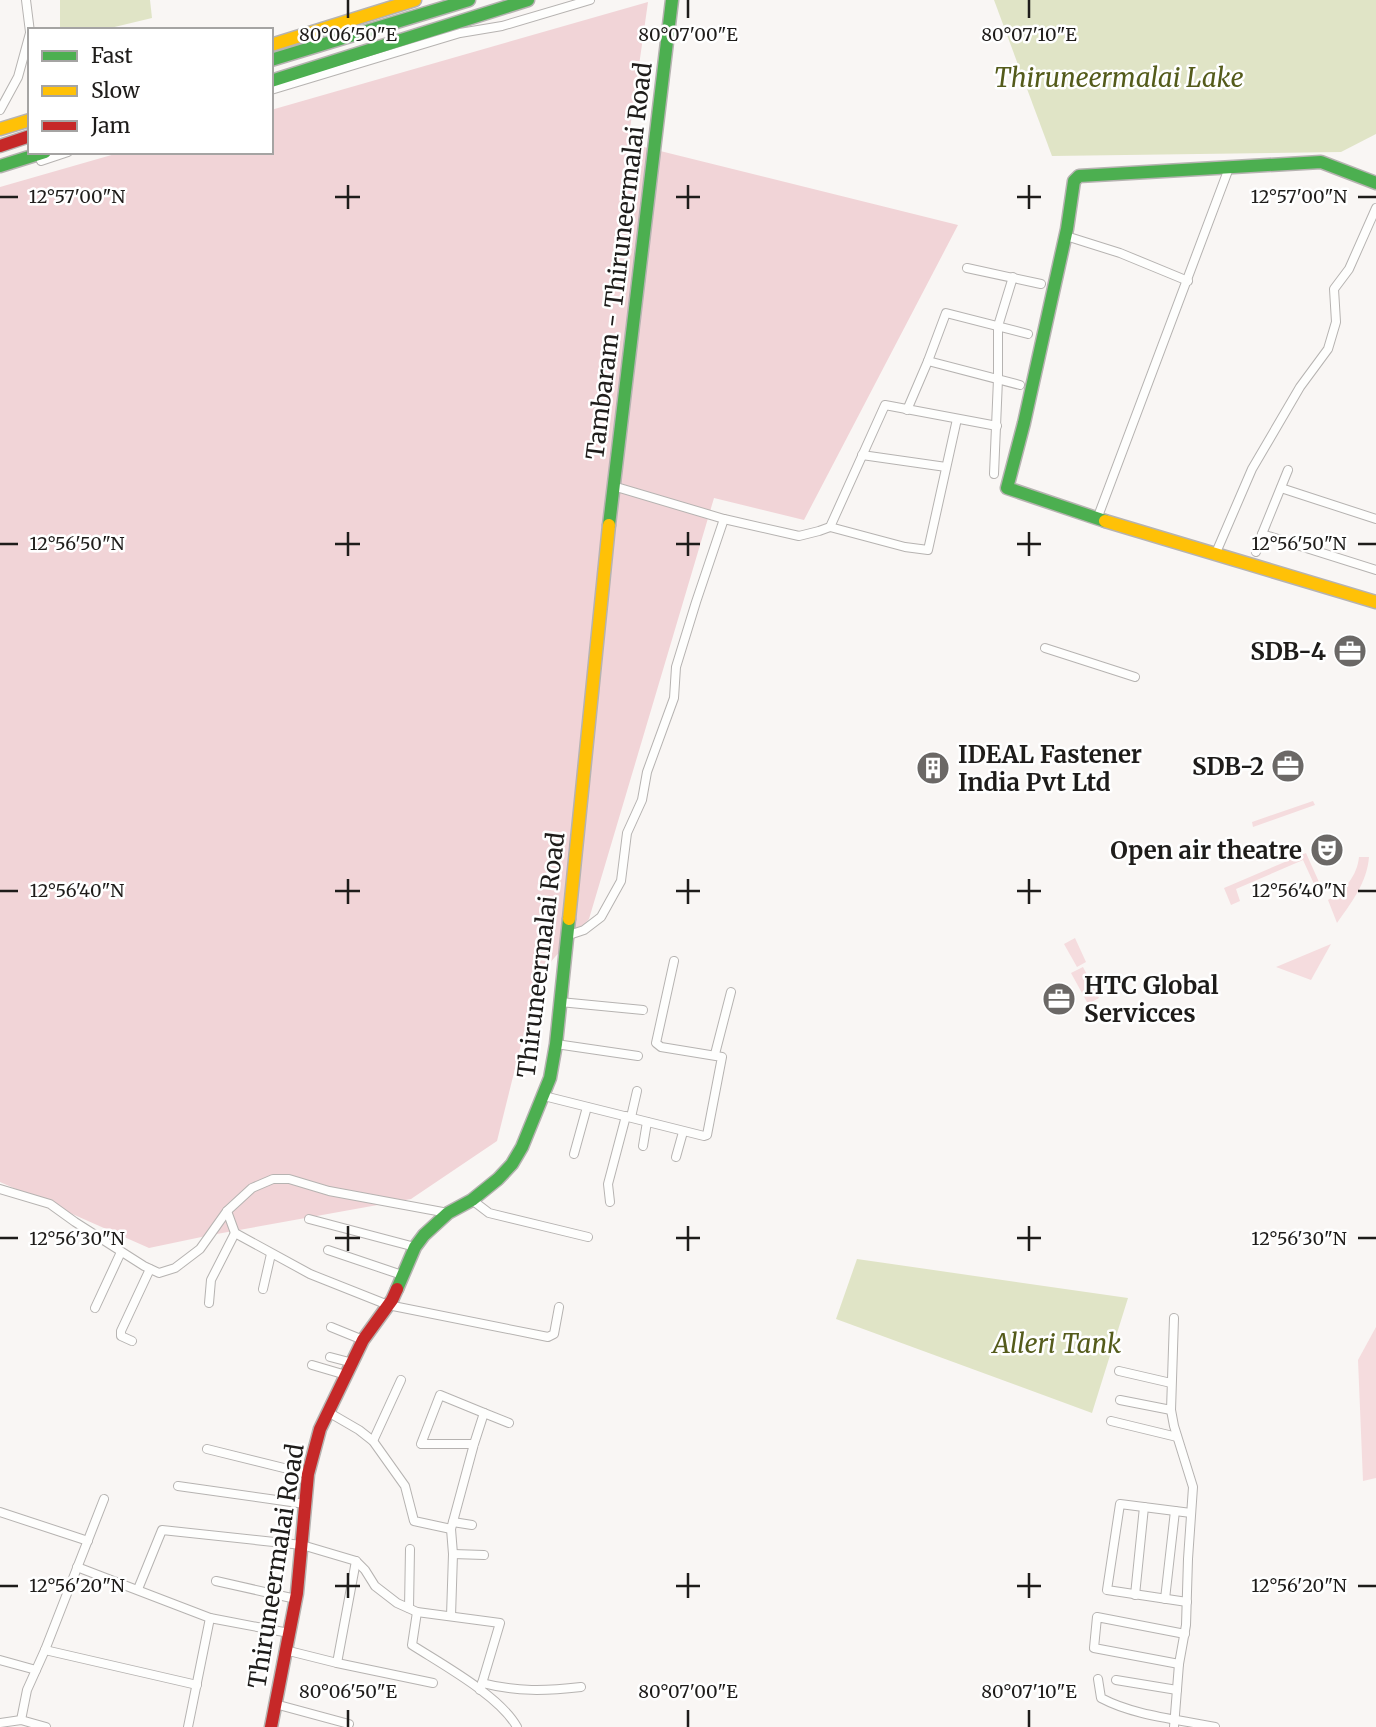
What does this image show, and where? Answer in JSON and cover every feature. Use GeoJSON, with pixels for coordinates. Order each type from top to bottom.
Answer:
{"type":"FeatureCollection","features":[{"type":"Feature","properties":{"kind":"main road"},"geometry":{"type":"LineString","coordinates":[[273,44],[415,0]]}},
{"type":"Feature","properties":{"kind":"main road"},"geometry":{"type":"LineString","coordinates":[[273,59],[469,0]]}},
{"type":"Feature","properties":{"kind":"main road"},"geometry":{"type":"LineString","coordinates":[[273,80],[528,0]]}},
{"type":"Feature","properties":{"kind":"main road","name":"Tambaram - Thiruneermalai Road"},"geometry":{"type":"LineString","coordinates":[[613,486],[673,0]]}},
{"type":"Feature","properties":{"kind":"main road"},"geometry":{"type":"LineString","coordinates":[[0,129],[28,121]]}},
{"type":"Feature","properties":{"kind":"main road"},"geometry":{"type":"LineString","coordinates":[[0,146],[28,137]]}},
{"type":"Feature","properties":{"kind":"main road"},"geometry":{"type":"LineString","coordinates":[[0,166],[39,154]]}},
{"type":"Feature","properties":{"kind":"main road"},"geometry":{"type":"LineString","coordinates":[[1376,183],[1321,162],[1079,176],[1074,181],[1066,236],[1007,488],[1097,519],[1376,602]]}},
{"type":"Feature","properties":{"kind":"main road","name":"Thiruneermalai Road"},"geometry":{"type":"LineString","coordinates":[[271,1727],[296,1599],[308,1474],[320,1429],[363,1340],[388,1305],[415,1247],[448,1213],[472,1200],[512,1164],[522,1147],[550,1078],[556,1044],[613,486]]}},
{"type":"Feature","properties":{"kind":"street"},"geometry":{"type":"LineString","coordinates":[[26,0],[29,28]]}},
{"type":"Feature","properties":{"kind":"street"},"geometry":{"type":"LineString","coordinates":[[273,89],[460,33],[502,26],[590,0]]}},
{"type":"Feature","properties":{"kind":"street"},"geometry":{"type":"LineString","coordinates":[[0,110],[18,77],[28,40]]}},
{"type":"Feature","properties":{"kind":"street"},"geometry":{"type":"LineString","coordinates":[[0,173],[62,154]]}},
{"type":"Feature","properties":{"kind":"street"},"geometry":{"type":"LineString","coordinates":[[1097,519],[1229,168]]}},
{"type":"Feature","properties":{"kind":"street"},"geometry":{"type":"LineString","coordinates":[[1215,555],[1252,469],[1300,387],[1328,349],[1336,322],[1334,289],[1349,269],[1376,208]]}},
{"type":"Feature","properties":{"kind":"street"},"geometry":{"type":"LineString","coordinates":[[1066,236],[1120,253],[1188,281]]}},
{"type":"Feature","properties":{"kind":"street"},"geometry":{"type":"LineString","coordinates":[[967,268],[1041,284]]}},
{"type":"Feature","properties":{"kind":"street"},"geometry":{"type":"LineString","coordinates":[[993,474],[997,426],[998,326],[1013,277]]}},
{"type":"Feature","properties":{"kind":"street"},"geometry":{"type":"LineString","coordinates":[[907,410],[946,313],[1028,334]]}},
{"type":"Feature","properties":{"kind":"street"},"geometry":{"type":"LineString","coordinates":[[928,361],[1020,385]]}},
{"type":"Feature","properties":{"kind":"street"},"geometry":{"type":"LineString","coordinates":[[830,527],[885,405],[997,426]]}},
{"type":"Feature","properties":{"kind":"street"},"geometry":{"type":"LineString","coordinates":[[613,486],[724,519],[799,536],[830,527],[905,547],[928,550],[957,419]]}},
{"type":"Feature","properties":{"kind":"street"},"geometry":{"type":"LineString","coordinates":[[862,455],[946,467]]}},
{"type":"Feature","properties":{"kind":"street"},"geometry":{"type":"LineString","coordinates":[[1255,552],[1288,470]]}},
{"type":"Feature","properties":{"kind":"street"},"geometry":{"type":"LineString","coordinates":[[1281,488],[1376,519]]}},
{"type":"Feature","properties":{"kind":"street"},"geometry":{"type":"LineString","coordinates":[[566,936],[584,930],[601,917],[621,881],[628,833],[642,800],[647,772],[674,698],[676,667],[724,519]]}},
{"type":"Feature","properties":{"kind":"street"},"geometry":{"type":"LineString","coordinates":[[1262,534],[1376,570]]}},
{"type":"Feature","properties":{"kind":"street"},"geometry":{"type":"LineString","coordinates":[[1045,648],[1135,677]]}},
{"type":"Feature","properties":{"kind":"street"},"geometry":{"type":"LineString","coordinates":[[544,1096],[683,1132],[704,1136],[708,1133],[723,1059],[716,1054],[661,1047],[656,1043],[674,961]]}},
{"type":"Feature","properties":{"kind":"street"},"geometry":{"type":"LineString","coordinates":[[716,1054],[731,992]]}},
{"type":"Feature","properties":{"kind":"street"},"geometry":{"type":"LineString","coordinates":[[560,1002],[643,1010]]}},
{"type":"Feature","properties":{"kind":"street"},"geometry":{"type":"LineString","coordinates":[[556,1044],[638,1056]]}},
{"type":"Feature","properties":{"kind":"street"},"geometry":{"type":"LineString","coordinates":[[610,1202],[608,1184],[637,1091]]}},
{"type":"Feature","properties":{"kind":"street"},"geometry":{"type":"LineString","coordinates":[[574,1154],[587,1107]]}},
{"type":"Feature","properties":{"kind":"street"},"geometry":{"type":"LineString","coordinates":[[643,1146],[648,1122]]}},
{"type":"Feature","properties":{"kind":"street"},"geometry":{"type":"LineString","coordinates":[[676,1157],[683,1132]]}},
{"type":"Feature","properties":{"kind":"street"},"geometry":{"type":"LineString","coordinates":[[0,1189],[50,1204],[121,1252],[159,1273],[175,1268],[200,1249],[227,1211],[253,1188],[272,1179],[289,1179],[329,1191],[448,1213]]}},
{"type":"Feature","properties":{"kind":"street"},"geometry":{"type":"LineString","coordinates":[[472,1200],[489,1213],[588,1237]]}},
{"type":"Feature","properties":{"kind":"street"},"geometry":{"type":"LineString","coordinates":[[227,1211],[235,1233],[310,1274],[388,1305],[548,1337],[554,1334],[559,1307]]}},
{"type":"Feature","properties":{"kind":"street"},"geometry":{"type":"LineString","coordinates":[[309,1219],[415,1247]]}},
{"type":"Feature","properties":{"kind":"street"},"geometry":{"type":"LineString","coordinates":[[209,1303],[211,1280],[235,1233]]}},
{"type":"Feature","properties":{"kind":"street"},"geometry":{"type":"LineString","coordinates":[[328,1250],[402,1275]]}},
{"type":"Feature","properties":{"kind":"street"},"geometry":{"type":"LineString","coordinates":[[95,1308],[121,1252]]}},
{"type":"Feature","properties":{"kind":"street"},"geometry":{"type":"LineString","coordinates":[[263,1289],[271,1254]]}},
{"type":"Feature","properties":{"kind":"street"},"geometry":{"type":"LineString","coordinates":[[132,1341],[121,1336],[121,1331],[150,1269]]}},
{"type":"Feature","properties":{"kind":"street"},"geometry":{"type":"LineString","coordinates":[[1174,1318],[1171,1410],[1193,1487],[1185,1634],[1179,1664],[1174,1723]]}},
{"type":"Feature","properties":{"kind":"street"},"geometry":{"type":"LineString","coordinates":[[331,1327],[363,1340]]}},
{"type":"Feature","properties":{"kind":"street"},"geometry":{"type":"LineString","coordinates":[[330,1357],[349,1369]]}},
{"type":"Feature","properties":{"kind":"street"},"geometry":{"type":"LineString","coordinates":[[312,1365],[349,1369]]}},
{"type":"Feature","properties":{"kind":"street"},"geometry":{"type":"LineString","coordinates":[[1119,1371],[1171,1383]]}},
{"type":"Feature","properties":{"kind":"street"},"geometry":{"type":"LineString","coordinates":[[373,1441],[401,1380]]}},
{"type":"Feature","properties":{"kind":"street"},"geometry":{"type":"LineString","coordinates":[[474,1444],[421,1444],[440,1395],[509,1423]]}},
{"type":"Feature","properties":{"kind":"street"},"geometry":{"type":"LineString","coordinates":[[1120,1400],[1171,1410]]}},
{"type":"Feature","properties":{"kind":"street"},"geometry":{"type":"LineString","coordinates":[[328,1412],[373,1441],[405,1486],[414,1521],[472,1525]]}},
{"type":"Feature","properties":{"kind":"street"},"geometry":{"type":"LineString","coordinates":[[451,1616],[452,1525],[484,1413]]}},
{"type":"Feature","properties":{"kind":"street"},"geometry":{"type":"LineString","coordinates":[[1111,1421],[1177,1437]]}},
{"type":"Feature","properties":{"kind":"street"},"geometry":{"type":"LineString","coordinates":[[207,1449],[308,1474]]}},
{"type":"Feature","properties":{"kind":"street"},"geometry":{"type":"LineString","coordinates":[[178,1486],[305,1504]]}},
{"type":"Feature","properties":{"kind":"street"},"geometry":{"type":"LineString","coordinates":[[21,1720],[27,1690],[104,1499]]}},
{"type":"Feature","properties":{"kind":"street"},"geometry":{"type":"LineString","coordinates":[[1187,1602],[1107,1590],[1120,1504],[1191,1513]]}},
{"type":"Feature","properties":{"kind":"street"},"geometry":{"type":"LineString","coordinates":[[1135,1595],[1144,1507]]}},
{"type":"Feature","properties":{"kind":"street"},"geometry":{"type":"LineString","coordinates":[[1165,1599],[1175,1511]]}},
{"type":"Feature","properties":{"kind":"street"},"geometry":{"type":"LineString","coordinates":[[0,1512],[88,1541]]}},
{"type":"Feature","properties":{"kind":"street"},"geometry":{"type":"LineString","coordinates":[[138,1589],[162,1530],[302,1545],[356,1561],[375,1586],[413,1610],[500,1623],[481,1687]]}},
{"type":"Feature","properties":{"kind":"street"},"geometry":{"type":"LineString","coordinates":[[410,1549],[412,1645],[481,1687],[517,1727]]}},
{"type":"Feature","properties":{"kind":"street"},"geometry":{"type":"LineString","coordinates":[[453,1554],[484,1555]]}},
{"type":"Feature","properties":{"kind":"street"},"geometry":{"type":"LineString","coordinates":[[337,1663],[356,1561]]}},
{"type":"Feature","properties":{"kind":"street"},"geometry":{"type":"LineString","coordinates":[[77,1567],[210,1618],[289,1633]]}},
{"type":"Feature","properties":{"kind":"street"},"geometry":{"type":"LineString","coordinates":[[216,1581],[296,1599]]}},
{"type":"Feature","properties":{"kind":"street"},"geometry":{"type":"LineString","coordinates":[[1179,1664],[1094,1648],[1097,1617],[1185,1634]]}},
{"type":"Feature","properties":{"kind":"street"},"geometry":{"type":"LineString","coordinates":[[188,1727],[210,1618]]}},
{"type":"Feature","properties":{"kind":"street"},"geometry":{"type":"LineString","coordinates":[[45,1650],[197,1685]]}},
{"type":"Feature","properties":{"kind":"street"},"geometry":{"type":"LineString","coordinates":[[285,1650],[433,1683]]}},
{"type":"Feature","properties":{"kind":"street"},"geometry":{"type":"LineString","coordinates":[[0,1660],[36,1670]]}},
{"type":"Feature","properties":{"kind":"street"},"geometry":{"type":"LineString","coordinates":[[1098,1679],[1101,1698],[1111,1703],[1174,1723],[1214,1727]]}},
{"type":"Feature","properties":{"kind":"street"},"geometry":{"type":"LineString","coordinates":[[1116,1680],[1177,1690]]}},
{"type":"Feature","properties":{"kind":"street"},"geometry":{"type":"LineString","coordinates":[[481,1687],[524,1691],[581,1687]]}},
{"type":"Feature","properties":{"kind":"street"},"geometry":{"type":"LineString","coordinates":[[275,1704],[349,1724]]}},
{"type":"Feature","properties":{"kind":"street"},"geometry":{"type":"LineString","coordinates":[[0,1723],[21,1720],[46,1727]]}},
{"type":"Feature","properties":{"kind":"shaded area"},"geometry":{"type":"Polygon","coordinates":[[[648,2],[628,143],[958,225],[804,520],[714,498],[589,919],[538,976],[497,1141],[411,1199],[149,1248],[0,1182],[0,187],[115,154],[273,154],[273,109],[648,2]]]}},
{"type":"Feature","properties":{"kind":"shaded area"},"geometry":{"type":"Polygon","coordinates":[[[1313,801],[1315,805],[1253,827],[1252,822],[1313,801]]]}},
{"type":"Feature","properties":{"kind":"shaded area"},"geometry":{"type":"Polygon","coordinates":[[[1306,853],[1319,882],[1314,884],[1303,860],[1236,889],[1240,901],[1231,905],[1224,888],[1306,853]]]}},
{"type":"Feature","properties":{"kind":"shaded area"},"geometry":{"type":"Polygon","coordinates":[[[1359,857],[1369,857],[1365,875],[1358,892],[1337,923],[1328,900],[1349,882],[1359,857]]]}},
{"type":"Feature","properties":{"kind":"shaded area"},"geometry":{"type":"Polygon","coordinates":[[[1075,938],[1086,962],[1077,967],[1064,944],[1075,938]]]}},
{"type":"Feature","properties":{"kind":"shaded area"},"geometry":{"type":"Polygon","coordinates":[[[1331,944],[1311,980],[1276,967],[1331,944]]]}},
{"type":"Feature","properties":{"kind":"shaded area"},"geometry":{"type":"Polygon","coordinates":[[[1083,967],[1099,998],[1088,1004],[1071,973],[1083,967]]]}},
{"type":"Feature","properties":{"kind":"shaded area"},"geometry":{"type":"Polygon","coordinates":[[[1376,1327],[1376,1478],[1363,1481],[1358,1360],[1376,1327]]]}},
{"type":"Feature","properties":{"kind":"water"},"geometry":{"type":"Polygon","coordinates":[[[60,0],[150,0],[152,18],[110,28],[60,28],[60,0]]]}},
{"type":"Feature","properties":{"kind":"water","name":"Thiruneermalai Lake"},"geometry":{"type":"Polygon","coordinates":[[[994,0],[1376,0],[1376,134],[1341,152],[1052,156],[994,0]]]}},
{"type":"Feature","properties":{"kind":"water","name":"Alleri Tank"},"geometry":{"type":"Polygon","coordinates":[[[857,1259],[1128,1298],[1092,1413],[836,1319],[857,1259]]]}},
{"type":"Feature","properties":{"kind":"traffic: fast"},"geometry":{"type":"LineString","coordinates":[[273,59],[469,0]]}},
{"type":"Feature","properties":{"kind":"traffic: fast"},"geometry":{"type":"LineString","coordinates":[[273,80],[528,0]]}},
{"type":"Feature","properties":{"kind":"traffic: fast"},"geometry":{"type":"LineString","coordinates":[[609,525],[672,0]]}},
{"type":"Feature","properties":{"kind":"traffic: fast"},"geometry":{"type":"LineString","coordinates":[[0,166],[39,154]]}},
{"type":"Feature","properties":{"kind":"traffic: fast"},"geometry":{"type":"LineString","coordinates":[[1105,521],[1007,488],[1067,229],[1074,181],[1079,176],[1321,162],[1376,183]]}},
{"type":"Feature","properties":{"kind":"traffic: fast"},"geometry":{"type":"LineString","coordinates":[[397,1289],[415,1247],[424,1235],[448,1213],[472,1200],[498,1179],[512,1164],[522,1147],[550,1078],[569,919]]}},
{"type":"Feature","properties":{"kind":"traffic: slow"},"geometry":{"type":"LineString","coordinates":[[273,44],[415,0]]}},
{"type":"Feature","properties":{"kind":"traffic: slow"},"geometry":{"type":"LineString","coordinates":[[0,129],[28,121]]}},
{"type":"Feature","properties":{"kind":"traffic: slow"},"geometry":{"type":"LineString","coordinates":[[1105,521],[1376,602]]}},
{"type":"Feature","properties":{"kind":"traffic: slow"},"geometry":{"type":"LineString","coordinates":[[569,919],[609,525]]}},
{"type":"Feature","properties":{"kind":"traffic: jam"},"geometry":{"type":"LineString","coordinates":[[0,146],[28,137]]}},
{"type":"Feature","properties":{"kind":"traffic: jam"},"geometry":{"type":"LineString","coordinates":[[271,1727],[297,1593],[308,1474],[320,1429],[363,1340],[397,1289]]}},
{"type":"Feature","properties":{"kind":"place","name":"SDB-4"},"geometry":{"type":"Point","coordinates":[1350,651]}},
{"type":"Feature","properties":{"kind":"place","name":"SDB-2"},"geometry":{"type":"Point","coordinates":[1288,766]}},
{"type":"Feature","properties":{"kind":"place","name":"IDEAL Fastener India Pvt Ltd"},"geometry":{"type":"Point","coordinates":[933,768]}},
{"type":"Feature","properties":{"kind":"place","name":"Open air theatre"},"geometry":{"type":"Point","coordinates":[1327,850]}},
{"type":"Feature","properties":{"kind":"place","name":"HTC Global Servicces"},"geometry":{"type":"Point","coordinates":[1059,999]}}]}
